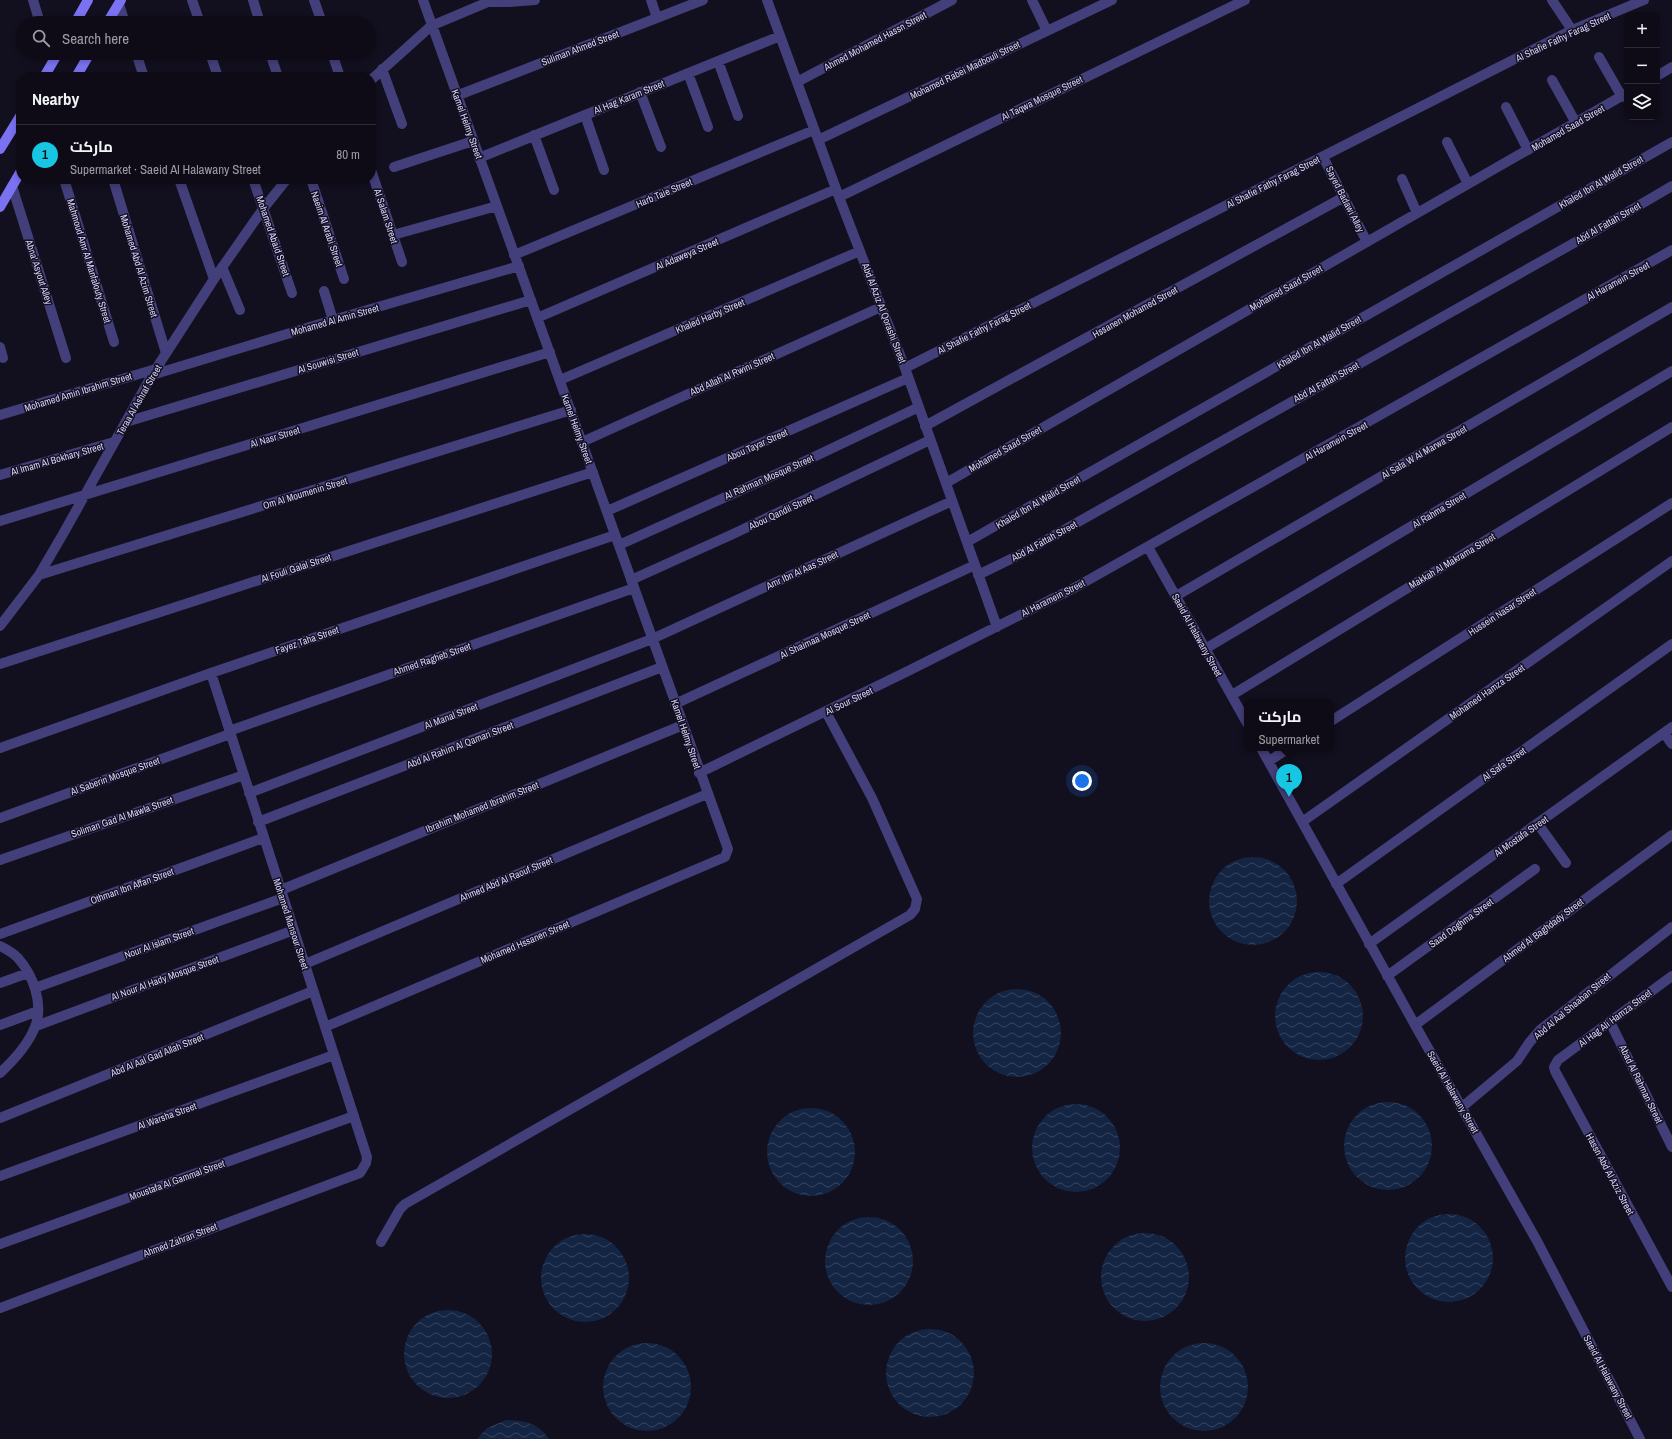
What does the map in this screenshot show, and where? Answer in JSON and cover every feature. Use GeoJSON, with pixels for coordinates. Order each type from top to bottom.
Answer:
{"type":"FeatureCollection","features":[{"type":"Feature","properties":{"kind":"street"},"geometry":{"type":"LineString","coordinates":[[33,0],[38,16]]}},
{"type":"Feature","properties":{"kind":"street"},"geometry":{"type":"LineString","coordinates":[[79,16],[88,0]]}},
{"type":"Feature","properties":{"kind":"street"},"geometry":{"type":"LineString","coordinates":[[192,0],[198,16]]}},
{"type":"Feature","properties":{"kind":"street"},"geometry":{"type":"LineString","coordinates":[[253,0],[258,16]]}},
{"type":"Feature","properties":{"kind":"street"},"geometry":{"type":"LineString","coordinates":[[314,0],[320,16]]}},
{"type":"Feature","properties":{"kind":"street","name":"Kamel Helmy Street"},"geometry":{"type":"LineString","coordinates":[[423,0],[456,96],[571,410],[699,773],[727,845],[727,854],[725,857]]}},
{"type":"Feature","properties":{"kind":"street"},"geometry":{"type":"LineString","coordinates":[[376,75],[431,26],[489,1],[510,2],[535,0]]}},
{"type":"Feature","properties":{"kind":"street"},"geometry":{"type":"LineString","coordinates":[[651,0],[657,18]]}},
{"type":"Feature","properties":{"kind":"street","name":"Suliman Ahmed Street"},"geometry":{"type":"LineString","coordinates":[[456,96],[703,0]]}},
{"type":"Feature","properties":{"kind":"street","name":"Ahmed Mohamed Hassn Street"},"geometry":{"type":"LineString","coordinates":[[797,82],[952,0]]}},
{"type":"Feature","properties":{"kind":"street"},"geometry":{"type":"LineString","coordinates":[[1032,0],[1047,31]]}},
{"type":"Feature","properties":{"kind":"street","name":"Mohamed Rabei Madbouli Street"},"geometry":{"type":"LineString","coordinates":[[818,140],[1112,0]]}},
{"type":"Feature","properties":{"kind":"street","name":"Al Taqwa Mosque Street"},"geometry":{"type":"LineString","coordinates":[[837,193],[1245,0]]}},
{"type":"Feature","properties":{"kind":"street"},"geometry":{"type":"LineString","coordinates":[[1552,0],[1572,30]]}},
{"type":"Feature","properties":{"kind":"street","name":"Al Shafie Fathy Farag Street"},"geometry":{"type":"LineString","coordinates":[[905,368],[1572,30],[1644,0]]}},
{"type":"Feature","properties":{"kind":"street","name":"Abd Al Aziz Al Qorashi Street"},"geometry":{"type":"LineString","coordinates":[[769,1],[780,36],[837,193],[905,368],[997,627]]}},
{"type":"Feature","properties":{"kind":"street"},"geometry":{"type":"LineString","coordinates":[[111,16],[120,2]]}},
{"type":"Feature","properties":{"kind":"street"},"geometry":{"type":"LineString","coordinates":[[120,2],[123,16]]}},
{"type":"Feature","properties":{"kind":"street","name":"Al Hag Karam Street"},"geometry":{"type":"LineString","coordinates":[[479,158],[780,36]]}},
{"type":"Feature","properties":{"kind":"street"},"geometry":{"type":"LineString","coordinates":[[1599,58],[1624,95]]}},
{"type":"Feature","properties":{"kind":"street"},"geometry":{"type":"LineString","coordinates":[[47,72],[54,60]]}},
{"type":"Feature","properties":{"kind":"street"},"geometry":{"type":"LineString","coordinates":[[80,72],[86,60]]}},
{"type":"Feature","properties":{"kind":"street"},"geometry":{"type":"LineString","coordinates":[[138,60],[142,72]]}},
{"type":"Feature","properties":{"kind":"street"},"geometry":{"type":"LineString","coordinates":[[212,60],[216,72]]}},
{"type":"Feature","properties":{"kind":"street"},"geometry":{"type":"LineString","coordinates":[[272,60],[276,72]]}},
{"type":"Feature","properties":{"kind":"street"},"geometry":{"type":"LineString","coordinates":[[334,60],[338,72]]}},
{"type":"Feature","properties":{"kind":"street"},"geometry":{"type":"LineString","coordinates":[[718,61],[738,116]]}},
{"type":"Feature","properties":{"kind":"street"},"geometry":{"type":"LineString","coordinates":[[1660,74],[1672,67]]}},
{"type":"Feature","properties":{"kind":"street"},"geometry":{"type":"LineString","coordinates":[[382,69],[402,124]]}},
{"type":"Feature","properties":{"kind":"street"},"geometry":{"type":"LineString","coordinates":[[688,73],[708,127]]}},
{"type":"Feature","properties":{"kind":"street"},"geometry":{"type":"LineString","coordinates":[[1552,80],[1576,123]]}},
{"type":"Feature","properties":{"kind":"street"},"geometry":{"type":"LineString","coordinates":[[640,92],[661,147]]}},
{"type":"Feature","properties":{"kind":"street","name":"Mohamed Saad Street"},"geometry":{"type":"LineString","coordinates":[[946,484],[1624,95]]}},
{"type":"Feature","properties":{"kind":"street"},"geometry":{"type":"LineString","coordinates":[[1506,108],[1528,150]]}},
{"type":"Feature","properties":{"kind":"street"},"geometry":{"type":"LineString","coordinates":[[585,115],[604,170]]}},
{"type":"Feature","properties":{"kind":"street"},"geometry":{"type":"LineString","coordinates":[[0,149],[16,123]]}},
{"type":"Feature","properties":{"kind":"street","name":"Harb Taie Street"},"geometry":{"type":"LineString","coordinates":[[514,255],[814,130]]}},
{"type":"Feature","properties":{"kind":"street"},"geometry":{"type":"LineString","coordinates":[[534,135],[554,190]]}},
{"type":"Feature","properties":{"kind":"street"},"geometry":{"type":"LineString","coordinates":[[394,167],[473,141]]}},
{"type":"Feature","properties":{"kind":"street"},"geometry":{"type":"LineString","coordinates":[[1447,142],[1468,184]]}},
{"type":"Feature","properties":{"kind":"street","name":"Khaled Ibn Al Walid Street"},"geometry":{"type":"LineString","coordinates":[[967,542],[1672,142]]}},
{"type":"Feature","properties":{"kind":"street","name":"Sayed Badawi Alley"},"geometry":{"type":"LineString","coordinates":[[1323,156],[1367,242]]}},
{"type":"Feature","properties":{"kind":"street"},"geometry":{"type":"LineString","coordinates":[[0,207],[16,179]]}},
{"type":"Feature","properties":{"kind":"street"},"geometry":{"type":"LineString","coordinates":[[1402,179],[1417,213]]}},
{"type":"Feature","properties":{"kind":"street","name":"Mahmoud Amr Al Manfalouty Street"},"geometry":{"type":"LineString","coordinates":[[66,184],[114,342]]}},
{"type":"Feature","properties":{"kind":"street","name":"Mohamed Abd Al Azim Street"},"geometry":{"type":"LineString","coordinates":[[115,184],[166,353]]}},
{"type":"Feature","properties":{"kind":"street"},"geometry":{"type":"LineString","coordinates":[[181,184],[214,279]]}},
{"type":"Feature","properties":{"kind":"street","name":"Mohamed Abaid Street"},"geometry":{"type":"LineString","coordinates":[[255,184],[292,293]]}},
{"type":"Feature","properties":{"kind":"street","name":"Teraa Al Ashraf Street"},"geometry":{"type":"LineString","coordinates":[[0,626],[39,575],[166,353],[222,267],[263,208],[283,184]]}},
{"type":"Feature","properties":{"kind":"street","name":"Naeim Al Arabi Street"},"geometry":{"type":"LineString","coordinates":[[313,184],[344,279]]}},
{"type":"Feature","properties":{"kind":"street","name":"Al Salam Street"},"geometry":{"type":"LineString","coordinates":[[376,184],[402,262]]}},
{"type":"Feature","properties":{"kind":"street","name":"Abna' Asyout Alley"},"geometry":{"type":"LineString","coordinates":[[12,186],[66,358]]}},
{"type":"Feature","properties":{"kind":"street","name":"Abd Al Fattah Street"},"geometry":{"type":"LineString","coordinates":[[978,575],[1017,556],[1672,186]]}},
{"type":"Feature","properties":{"kind":"street","name":"Al Adaweya Street"},"geometry":{"type":"LineString","coordinates":[[537,318],[837,193]]}},
{"type":"Feature","properties":{"kind":"street","name":"Hssanen Mohamed Street"},"geometry":{"type":"LineString","coordinates":[[925,426],[1344,197]]}},
{"type":"Feature","properties":{"kind":"street"},"geometry":{"type":"LineString","coordinates":[[393,235],[497,206]]}},
{"type":"Feature","properties":{"kind":"street","name":"Al Haramein Street"},"geometry":{"type":"LineString","coordinates":[[997,627],[1076,587],[1148,547],[1672,250]]}},
{"type":"Feature","properties":{"kind":"street","name":"Khaled Harby Street"},"geometry":{"type":"LineString","coordinates":[[560,380],[860,251]]}},
{"type":"Feature","properties":{"kind":"street","name":"Mohamed Al Amin Street"},"geometry":{"type":"LineString","coordinates":[[154,372],[519,266]]}},
{"type":"Feature","properties":{"kind":"street"},"geometry":{"type":"LineString","coordinates":[[222,267],[240,310]]}},
{"type":"Feature","properties":{"kind":"street"},"geometry":{"type":"LineString","coordinates":[[324,292],[333,320]]}},
{"type":"Feature","properties":{"kind":"street","name":"Al Souwisi Street"},"geometry":{"type":"LineString","coordinates":[[126,422],[531,300]]}},
{"type":"Feature","properties":{"kind":"street","name":"Abd Allah Al Rwini Street"},"geometry":{"type":"LineString","coordinates":[[582,442],[881,307]]}},
{"type":"Feature","properties":{"kind":"street","name":"Al Safa W Al Marwa Street"},"geometry":{"type":"LineString","coordinates":[[1176,596],[1672,307]]}},
{"type":"Feature","properties":{"kind":"street"},"geometry":{"type":"LineString","coordinates":[[0,347],[3,358]]}},
{"type":"Feature","properties":{"kind":"street","name":"Al Nasr Street"},"geometry":{"type":"LineString","coordinates":[[0,521],[550,352]]}},
{"type":"Feature","properties":{"kind":"street","name":"Al Rahma Street"},"geometry":{"type":"LineString","coordinates":[[1206,649],[1672,371]]}},
{"type":"Feature","properties":{"kind":"street","name":"Mohamed Amin Ibrahim Street"},"geometry":{"type":"LineString","coordinates":[[0,415],[154,372]]}},
{"type":"Feature","properties":{"kind":"street","name":"Abou Tayar Street"},"geometry":{"type":"LineString","coordinates":[[607,511],[908,378]]}},
{"type":"Feature","properties":{"kind":"street","name":"Al Rahman Mosque Street"},"geometry":{"type":"LineString","coordinates":[[619,545],[919,408]]}},
{"type":"Feature","properties":{"kind":"street","name":"Om Al Moumenin Street"},"geometry":{"type":"LineString","coordinates":[[39,575],[571,410]]}},
{"type":"Feature","properties":{"kind":"street","name":"Makkah Al Makrama Street"},"geometry":{"type":"LineString","coordinates":[[1232,696],[1672,427]]}},
{"type":"Feature","properties":{"kind":"street","name":"Abou Qandil Street"},"geometry":{"type":"LineString","coordinates":[[632,584],[930,440]]}},
{"type":"Feature","properties":{"kind":"street","name":"Al Imam Al Bokhary Street"},"geometry":{"type":"LineString","coordinates":[[0,475],[114,442]]}},
{"type":"Feature","properties":{"kind":"street","name":"Al Fouli Galal Street"},"geometry":{"type":"LineString","coordinates":[[0,664],[593,472]]}},
{"type":"Feature","properties":{"kind":"street","name":"Amr Ibn Al Aas Street"},"geometry":{"type":"LineString","coordinates":[[652,639],[952,500]]}},
{"type":"Feature","properties":{"kind":"street","name":"Hussein Nasar Street"},"geometry":{"type":"LineString","coordinates":[[1334,719],[1672,503]]}},
{"type":"Feature","properties":{"kind":"street","name":"Fayez Taha Street"},"geometry":{"type":"LineString","coordinates":[[0,748],[211,673],[615,535]]}},
{"type":"Feature","properties":{"kind":"street","name":"Saeid Al Halawany Street"},"geometry":{"type":"LineString","coordinates":[[1148,547],[1244,718]]}},
{"type":"Feature","properties":{"kind":"street","name":"Mohamed Hamza Street"},"geometry":{"type":"LineString","coordinates":[[1302,822],[1672,561]]}},
{"type":"Feature","properties":{"kind":"street","name":"Al Shaimaa Mosque Street"},"geometry":{"type":"LineString","coordinates":[[675,704],[975,565]]}},
{"type":"Feature","properties":{"kind":"street","name":"Ahmed Ragheb Street"},"geometry":{"type":"LineString","coordinates":[[230,732],[632,584]]}},
{"type":"Feature","properties":{"kind":"street","name":"Al Sour Street"},"geometry":{"type":"LineString","coordinates":[[699,773],[997,627]]}},
{"type":"Feature","properties":{"kind":"street","name":"Al Manal Street"},"geometry":{"type":"LineString","coordinates":[[249,793],[652,639]]}},
{"type":"Feature","properties":{"kind":"street","name":"Al Safa Street"},"geometry":{"type":"LineString","coordinates":[[1336,884],[1672,644]]}},
{"type":"Feature","properties":{"kind":"street","name":"Abd Al Rahim Al Qamari Street"},"geometry":{"type":"LineString","coordinates":[[258,822],[662,667]]}},
{"type":"Feature","properties":{"kind":"street","name":"Mohamed Mansour Street"},"geometry":{"type":"LineString","coordinates":[[211,673],[367,1157],[366,1163],[360,1173]]}},
{"type":"Feature","properties":{"kind":"street"},"geometry":{"type":"LineString","coordinates":[[381,1242],[400,1209],[406,1204],[910,914],[915,909],[917,899],[872,798],[826,712]]}},
{"type":"Feature","properties":{"kind":"street","name":"Ibrahim Mohamed Ibrahim Street"},"geometry":{"type":"LineString","coordinates":[[282,894],[683,725]]}},
{"type":"Feature","properties":{"kind":"street"},"geometry":{"type":"LineString","coordinates":[[1668,730],[1672,744]]}},
{"type":"Feature","properties":{"kind":"street","name":"Al Mostafa Street"},"geometry":{"type":"LineString","coordinates":[[1370,944],[1668,730]]}},
{"type":"Feature","properties":{"kind":"street","name":"Al Saberin Mosque Street"},"geometry":{"type":"LineString","coordinates":[[0,818],[230,732]]}},
{"type":"Feature","properties":{"kind":"street","name":"Saeid Al Halawany Street"},"geometry":{"type":"LineString","coordinates":[[1263,751],[1414,1025],[1537,1242],[1640,1439]]}},
{"type":"Feature","properties":{"kind":"street"},"geometry":{"type":"LineString","coordinates":[[1269,761],[1284,751]]}},
{"type":"Feature","properties":{"kind":"street","name":"Soliman Gad Al Mawla Street"},"geometry":{"type":"LineString","coordinates":[[0,860],[244,775]]}},
{"type":"Feature","properties":{"kind":"street","name":"Ahmed Abd Al Raouf Street"},"geometry":{"type":"LineString","coordinates":[[304,964],[707,794]]}},
{"type":"Feature","properties":{"kind":"street"},"geometry":{"type":"LineString","coordinates":[[1538,824],[1566,862]]}},
{"type":"Feature","properties":{"kind":"street","name":"Ahmed Al Baghdady Street"},"geometry":{"type":"LineString","coordinates":[[1414,1025],[1672,835]]}},
{"type":"Feature","properties":{"kind":"street","name":"Othman Ibn Affan Street"},"geometry":{"type":"LineString","coordinates":[[0,934],[263,838]]}},
{"type":"Feature","properties":{"kind":"street","name":"Mohamed Hssanen Street"},"geometry":{"type":"LineString","coordinates":[[325,1027],[725,857]]}},
{"type":"Feature","properties":{"kind":"street","name":"Saad Doghma Street"},"geometry":{"type":"LineString","coordinates":[[1387,976],[1535,869]]}},
{"type":"Feature","properties":{"kind":"street","name":"Nour Al Islam Street"},"geometry":{"type":"LineString","coordinates":[[35,988],[282,894]]}},
{"type":"Feature","properties":{"kind":"street","name":"Abd Al Aal Shaaban Street"},"geometry":{"type":"LineString","coordinates":[[1461,1108],[1517,1061],[1528,1043],[1540,1030],[1672,927]]}},
{"type":"Feature","properties":{"kind":"street","name":"Al Nour Al Hady Mosque Street"},"geometry":{"type":"LineString","coordinates":[[36,1026],[294,930]]}},
{"type":"Feature","properties":{"kind":"street"},"geometry":{"type":"LineString","coordinates":[[0,946],[17,958],[28,973],[35,988],[38,1011],[36,1026],[17,1055],[0,1073]]}},
{"type":"Feature","properties":{"kind":"street"},"geometry":{"type":"LineString","coordinates":[[0,983],[28,973]]}},
{"type":"Feature","properties":{"kind":"street","name":"Al Hag Ali Hamza Street"},"geometry":{"type":"LineString","coordinates":[[1558,1060],[1671,978]]}},
{"type":"Feature","properties":{"kind":"street","name":"Abd Al Aal Gad Allah Street"},"geometry":{"type":"LineString","coordinates":[[0,1118],[313,991]]}},
{"type":"Feature","properties":{"kind":"street"},"geometry":{"type":"LineString","coordinates":[[0,1024],[38,1011]]}},
{"type":"Feature","properties":{"kind":"street","name":"Abad Al Rahman Street"},"geometry":{"type":"LineString","coordinates":[[1610,1022],[1672,1146]]}},
{"type":"Feature","properties":{"kind":"street","name":"Al Warsha Street"},"geometry":{"type":"LineString","coordinates":[[0,1176],[334,1056]]}},
{"type":"Feature","properties":{"kind":"street","name":"Hassn Abd Al Aziz Street"},"geometry":{"type":"LineString","coordinates":[[1558,1060],[1554,1067],[1555,1071],[1672,1287]]}},
{"type":"Feature","properties":{"kind":"street","name":"Moustafa Al Gammal Street"},"geometry":{"type":"LineString","coordinates":[[0,1244],[354,1116]]}},
{"type":"Feature","properties":{"kind":"street","name":"Ahmed Zahran Street"},"geometry":{"type":"LineString","coordinates":[[0,1308],[360,1173]]}},
{"type":"Feature","properties":{"kind":"water"},"geometry":{"type":"Polygon","coordinates":[[[1253,857],[1270,860],[1284,870],[1294,884],[1297,901],[1294,918],[1284,932],[1270,942],[1253,945],[1236,942],[1222,932],[1212,918],[1209,901],[1212,884],[1222,870],[1236,860],[1253,857]]]}},
{"type":"Feature","properties":{"kind":"water"},"geometry":{"type":"Polygon","coordinates":[[[1319,972],[1336,975],[1350,985],[1360,999],[1363,1016],[1360,1033],[1350,1047],[1336,1057],[1319,1060],[1302,1057],[1288,1047],[1278,1033],[1275,1016],[1278,999],[1288,985],[1302,975],[1319,972]]]}},
{"type":"Feature","properties":{"kind":"water"},"geometry":{"type":"Polygon","coordinates":[[[1017,989],[1034,992],[1048,1002],[1058,1016],[1061,1033],[1058,1050],[1048,1064],[1034,1074],[1017,1077],[1000,1074],[986,1064],[976,1050],[973,1033],[976,1016],[986,1002],[1000,992],[1017,989]]]}},
{"type":"Feature","properties":{"kind":"water"},"geometry":{"type":"Polygon","coordinates":[[[1388,1102],[1405,1105],[1419,1115],[1429,1129],[1432,1146],[1429,1163],[1419,1177],[1405,1187],[1388,1190],[1371,1187],[1357,1177],[1347,1163],[1344,1146],[1347,1129],[1357,1115],[1371,1105],[1388,1102]]]}},
{"type":"Feature","properties":{"kind":"water"},"geometry":{"type":"Polygon","coordinates":[[[1076,1104],[1093,1107],[1107,1117],[1117,1131],[1120,1148],[1117,1165],[1107,1179],[1093,1189],[1076,1192],[1059,1189],[1045,1179],[1035,1165],[1032,1148],[1035,1131],[1045,1117],[1059,1107],[1076,1104]]]}},
{"type":"Feature","properties":{"kind":"water"},"geometry":{"type":"Polygon","coordinates":[[[811,1108],[828,1111],[842,1121],[852,1135],[855,1152],[852,1169],[842,1183],[828,1193],[811,1196],[794,1193],[780,1183],[770,1169],[767,1152],[770,1135],[780,1121],[794,1111],[811,1108]]]}},
{"type":"Feature","properties":{"kind":"water"},"geometry":{"type":"Polygon","coordinates":[[[1449,1214],[1466,1217],[1480,1227],[1490,1241],[1493,1258],[1490,1275],[1480,1289],[1466,1299],[1449,1302],[1432,1299],[1418,1289],[1408,1275],[1405,1258],[1408,1241],[1418,1227],[1432,1217],[1449,1214]]]}},
{"type":"Feature","properties":{"kind":"water"},"geometry":{"type":"Polygon","coordinates":[[[869,1217],[886,1220],[900,1230],[910,1244],[913,1261],[910,1278],[900,1292],[886,1302],[869,1305],[852,1302],[838,1292],[828,1278],[825,1261],[828,1244],[838,1230],[852,1220],[869,1217]]]}},
{"type":"Feature","properties":{"kind":"water"},"geometry":{"type":"Polygon","coordinates":[[[1145,1233],[1162,1236],[1176,1246],[1186,1260],[1189,1277],[1186,1294],[1176,1308],[1162,1318],[1145,1321],[1128,1318],[1114,1308],[1104,1294],[1101,1277],[1104,1260],[1114,1246],[1128,1236],[1145,1233]]]}},
{"type":"Feature","properties":{"kind":"water"},"geometry":{"type":"Polygon","coordinates":[[[585,1234],[602,1237],[616,1247],[626,1261],[629,1278],[626,1295],[616,1309],[602,1319],[585,1322],[568,1319],[554,1309],[544,1295],[541,1278],[544,1261],[554,1247],[568,1237],[585,1234]]]}},
{"type":"Feature","properties":{"kind":"water"},"geometry":{"type":"Polygon","coordinates":[[[448,1310],[465,1313],[479,1323],[489,1337],[492,1354],[489,1371],[479,1385],[465,1395],[448,1398],[431,1395],[417,1385],[407,1371],[404,1354],[407,1337],[417,1323],[431,1313],[448,1310]]]}},
{"type":"Feature","properties":{"kind":"water"},"geometry":{"type":"Polygon","coordinates":[[[930,1329],[947,1332],[961,1342],[971,1356],[974,1373],[971,1390],[961,1404],[947,1414],[930,1417],[913,1414],[899,1404],[889,1390],[886,1373],[889,1356],[899,1342],[913,1332],[930,1329]]]}},
{"type":"Feature","properties":{"kind":"water"},"geometry":{"type":"Polygon","coordinates":[[[647,1343],[664,1346],[678,1356],[688,1370],[691,1387],[688,1404],[678,1418],[664,1428],[647,1431],[630,1428],[616,1418],[606,1404],[603,1387],[606,1370],[616,1356],[630,1346],[647,1343]]]}},
{"type":"Feature","properties":{"kind":"water"},"geometry":{"type":"Polygon","coordinates":[[[1204,1343],[1221,1346],[1235,1356],[1245,1370],[1248,1387],[1245,1404],[1235,1418],[1221,1428],[1204,1431],[1187,1428],[1173,1418],[1163,1404],[1160,1387],[1163,1370],[1173,1356],[1187,1346],[1204,1343]]]}},
{"type":"Feature","properties":{"kind":"water"},"geometry":{"type":"Polygon","coordinates":[[[506,1420],[525,1422],[535,1426],[545,1433],[549,1439],[477,1439],[487,1428],[506,1420]]]}},
{"type":"Feature","properties":{"kind":"place","name":"ماركت"},"geometry":{"type":"Point","coordinates":[1289,797]}}]}
